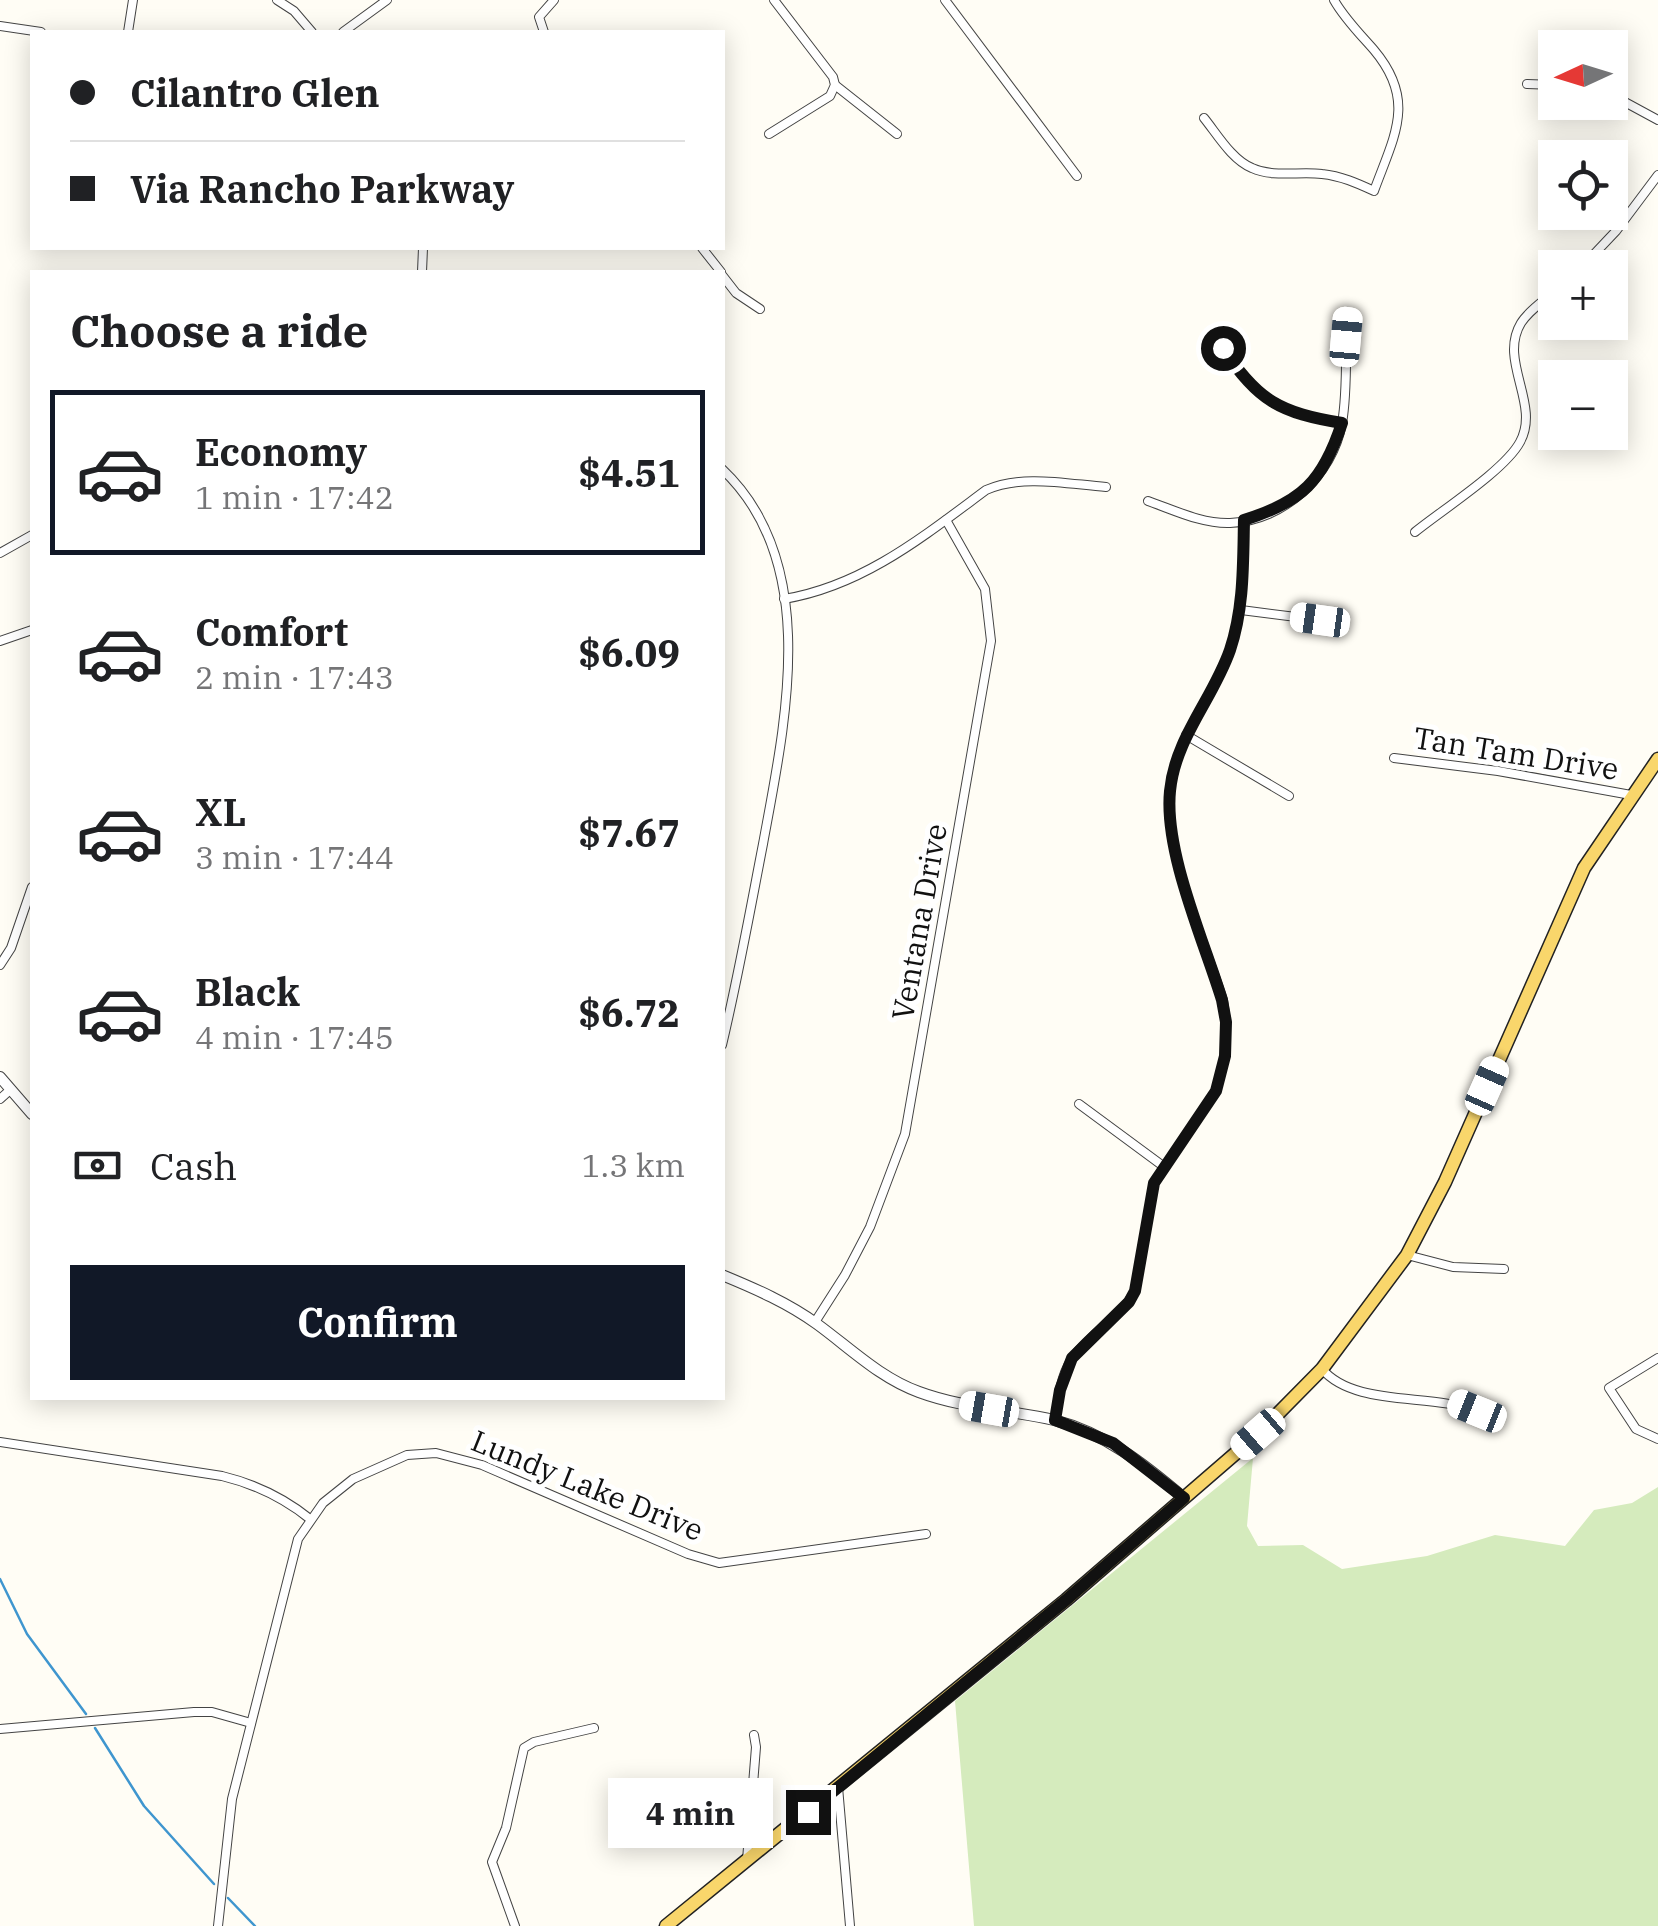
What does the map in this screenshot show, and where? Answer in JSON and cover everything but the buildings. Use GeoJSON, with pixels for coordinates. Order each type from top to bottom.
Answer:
{"type":"FeatureCollection","features":[{"type":"Feature","properties":{"kind":"main road"},"geometry":{"type":"LineString","coordinates":[[666,1926],[838,1788],[1184,1498],[1258,1434],[1322,1369],[1406,1256],[1445,1182],[1584,868],[1658,759]]}},
{"type":"Feature","properties":{"kind":"street"},"geometry":{"type":"LineString","coordinates":[[128,30],[132,0]]}},
{"type":"Feature","properties":{"kind":"street"},"geometry":{"type":"LineString","coordinates":[[278,0],[310,30]]}},
{"type":"Feature","properties":{"kind":"street"},"geometry":{"type":"LineString","coordinates":[[346,30],[387,0]]}},
{"type":"Feature","properties":{"kind":"street"},"geometry":{"type":"LineString","coordinates":[[543,30],[539,18],[554,0]]}},
{"type":"Feature","properties":{"kind":"street"},"geometry":{"type":"LineString","coordinates":[[774,0],[836,86],[897,134]]}},
{"type":"Feature","properties":{"kind":"street"},"geometry":{"type":"LineString","coordinates":[[945,0],[1077,176]]}},
{"type":"Feature","properties":{"kind":"street"},"geometry":{"type":"LineString","coordinates":[[1204,118],[1250,168],[1272,173],[1322,174],[1348,179],[1374,191],[1399,121],[1400,100],[1388,67],[1334,0]]}},
{"type":"Feature","properties":{"kind":"street"},"geometry":{"type":"LineString","coordinates":[[0,26],[30,30]]}},
{"type":"Feature","properties":{"kind":"street"},"geometry":{"type":"LineString","coordinates":[[1527,84],[1538,84]]}},
{"type":"Feature","properties":{"kind":"street"},"geometry":{"type":"LineString","coordinates":[[769,134],[830,96],[836,86]]}},
{"type":"Feature","properties":{"kind":"street"},"geometry":{"type":"LineString","coordinates":[[1628,104],[1658,120]]}},
{"type":"Feature","properties":{"kind":"street"},"geometry":{"type":"LineString","coordinates":[[1598,250],[1658,174]]}},
{"type":"Feature","properties":{"kind":"street"},"geometry":{"type":"LineString","coordinates":[[704,250],[719,270]]}},
{"type":"Feature","properties":{"kind":"street"},"geometry":{"type":"LineString","coordinates":[[725,278],[736,293],[760,309]]}},
{"type":"Feature","properties":{"kind":"street"},"geometry":{"type":"LineString","coordinates":[[1415,532],[1509,457],[1522,440],[1527,417],[1514,338],[1538,306]]}},
{"type":"Feature","properties":{"kind":"street"},"geometry":{"type":"LineString","coordinates":[[1148,502],[1206,521],[1232,523],[1277,510],[1317,478],[1331,456],[1342,423],[1348,316]]}},
{"type":"Feature","properties":{"kind":"street"},"geometry":{"type":"LineString","coordinates":[[1223,348],[1242,379],[1269,402],[1298,416],[1342,423]]}},
{"type":"Feature","properties":{"kind":"street"},"geometry":{"type":"LineString","coordinates":[[725,472],[746,491],[774,548],[784,599],[790,666],[783,736],[725,1030]]}},
{"type":"Feature","properties":{"kind":"street"},"geometry":{"type":"LineString","coordinates":[[784,599],[851,580],[891,558],[1000,484],[1030,481],[1106,487]]}},
{"type":"Feature","properties":{"kind":"street","name":"Ventana Drive"},"geometry":{"type":"LineString","coordinates":[[815,1322],[870,1227],[904,1134],[991,640],[985,589],[946,520]]}},
{"type":"Feature","properties":{"kind":"street"},"geometry":{"type":"LineString","coordinates":[[1055,1420],[1060,1390],[1072,1358],[1129,1302],[1135,1291],[1154,1183],[1216,1091],[1225,1056],[1222,1000],[1173,844],[1170,820],[1174,767],[1228,654],[1241,610],[1244,520]]}},
{"type":"Feature","properties":{"kind":"street"},"geometry":{"type":"LineString","coordinates":[[0,553],[30,536]]}},
{"type":"Feature","properties":{"kind":"street"},"geometry":{"type":"LineString","coordinates":[[1241,610],[1320,620]]}},
{"type":"Feature","properties":{"kind":"street"},"geometry":{"type":"LineString","coordinates":[[0,641],[30,631]]}},
{"type":"Feature","properties":{"kind":"street"},"geometry":{"type":"LineString","coordinates":[[1186,735],[1289,796]]}},
{"type":"Feature","properties":{"kind":"street","name":"Tan Tam Drive"},"geometry":{"type":"LineString","coordinates":[[1394,758],[1498,771],[1630,795]]}},
{"type":"Feature","properties":{"kind":"street"},"geometry":{"type":"LineString","coordinates":[[0,965],[11,948],[30,893]]}},
{"type":"Feature","properties":{"kind":"street"},"geometry":{"type":"LineString","coordinates":[[0,1077],[30,1112]]}},
{"type":"Feature","properties":{"kind":"street"},"geometry":{"type":"LineString","coordinates":[[0,1099],[10,1090]]}},
{"type":"Feature","properties":{"kind":"street"},"geometry":{"type":"LineString","coordinates":[[1079,1104],[1163,1166]]}},
{"type":"Feature","properties":{"kind":"street"},"geometry":{"type":"LineString","coordinates":[[1406,1256],[1453,1268],[1504,1269]]}},
{"type":"Feature","properties":{"kind":"street"},"geometry":{"type":"LineString","coordinates":[[725,1276],[772,1296],[815,1322],[877,1370],[916,1392],[1055,1420],[1113,1443],[1184,1498]]}},
{"type":"Feature","properties":{"kind":"street"},"geometry":{"type":"LineString","coordinates":[[1658,1358],[1609,1388],[1636,1429],[1658,1439]]}},
{"type":"Feature","properties":{"kind":"street"},"geometry":{"type":"LineString","coordinates":[[1322,1369],[1345,1388],[1375,1395],[1456,1402],[1477,1411]]}},
{"type":"Feature","properties":{"kind":"street"},"geometry":{"type":"LineString","coordinates":[[0,1442],[222,1476],[249,1483],[292,1504],[310,1519]]}},
{"type":"Feature","properties":{"kind":"street","name":"Lundy Lake Drive"},"geometry":{"type":"LineString","coordinates":[[218,1926],[232,1800],[292,1560],[310,1519],[322,1503],[353,1479],[407,1454],[436,1452],[482,1464],[688,1554],[720,1563],[926,1534]]}},
{"type":"Feature","properties":{"kind":"street"},"geometry":{"type":"LineString","coordinates":[[0,1728],[194,1712],[212,1712],[251,1723]]}},
{"type":"Feature","properties":{"kind":"street"},"geometry":{"type":"LineString","coordinates":[[514,1926],[492,1862],[500,1846],[524,1748],[534,1742],[594,1728]]}},
{"type":"Feature","properties":{"kind":"street"},"geometry":{"type":"LineString","coordinates":[[747,1860],[754,1735]]}},
{"type":"Feature","properties":{"kind":"street"},"geometry":{"type":"LineString","coordinates":[[838,1788],[850,1926]]}},
{"type":"Feature","properties":{"kind":"green space"},"geometry":{"type":"Polygon","coordinates":[[[1253,1458],[1247,1526],[1258,1546],[1303,1545],[1342,1569],[1427,1556],[1495,1535],[1565,1546],[1594,1510],[1632,1503],[1658,1487],[1658,1926],[974,1926],[955,1701],[1253,1458]]]}},
{"type":"Feature","properties":{"kind":"waterway"},"geometry":{"type":"LineString","coordinates":[[0,1579],[27,1634],[86,1714]]}},
{"type":"Feature","properties":{"kind":"waterway"},"geometry":{"type":"LineString","coordinates":[[95,1728],[144,1806],[214,1884]]}},
{"type":"Feature","properties":{"kind":"waterway"},"geometry":{"type":"LineString","coordinates":[[228,1898],[255,1926]]}},
{"type":"Feature","properties":{"kind":"route"},"geometry":{"type":"LineString","coordinates":[[808,1812],[1184,1498],[1113,1443],[1055,1420],[1060,1390],[1072,1358],[1129,1302],[1135,1291],[1154,1183],[1216,1091],[1225,1056],[1222,1000],[1173,844],[1170,792],[1186,735],[1228,654],[1241,610],[1244,520],[1277,510],[1317,478],[1331,456],[1342,423],[1298,416],[1269,402],[1242,379],[1223,348]]}}]}
